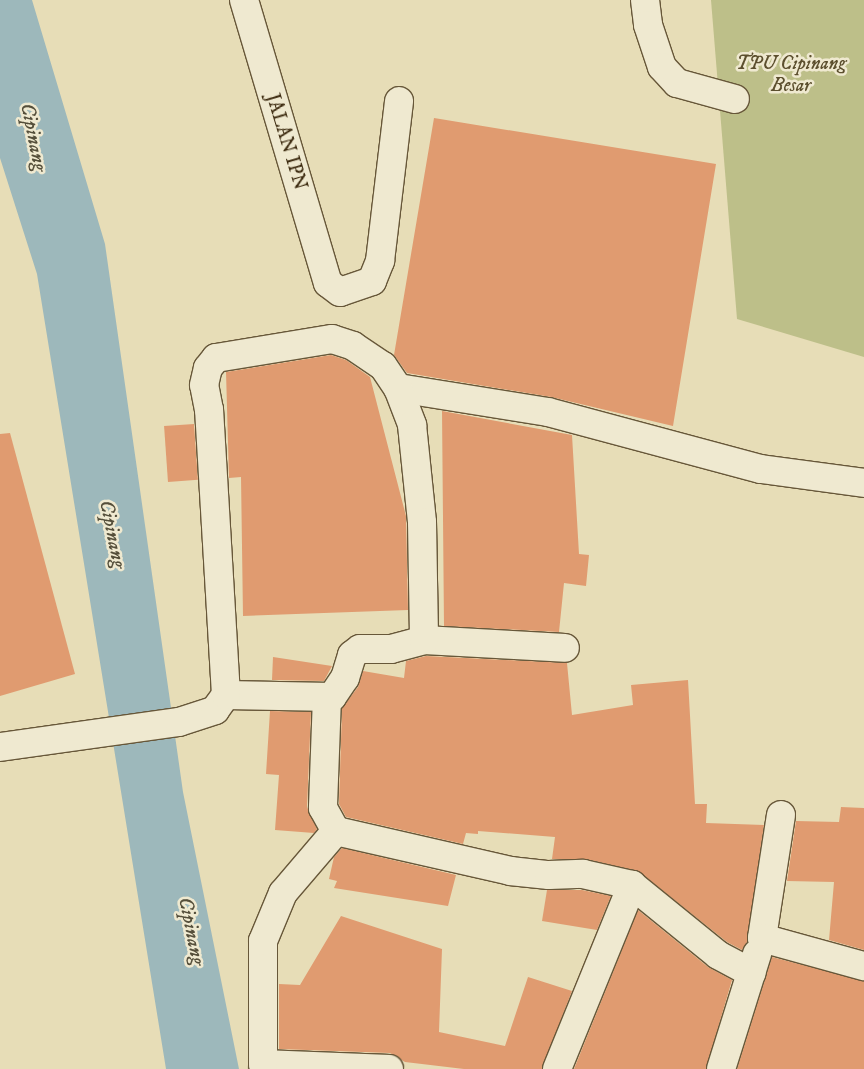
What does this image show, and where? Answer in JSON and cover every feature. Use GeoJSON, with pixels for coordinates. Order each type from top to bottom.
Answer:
{"type":"FeatureCollection","features":[{"type":"Feature","properties":{"kind":"street","name":"JALAN IPN"},"geometry":{"type":"LineString","coordinates":[[244,0],[328,283],[340,292],[372,281],[380,261],[400,101]]}},
{"type":"Feature","properties":{"kind":"street"},"geometry":{"type":"LineString","coordinates":[[646,0],[648,25],[662,67],[677,83],[735,99]]}},
{"type":"Feature","properties":{"kind":"street"},"geometry":{"type":"LineString","coordinates":[[0,747],[179,722],[215,710],[226,695],[209,410],[204,385],[208,368],[216,358],[332,339],[353,346],[383,366],[398,388],[412,425],[419,493],[424,640]]}},
{"type":"Feature","properties":{"kind":"street"},"geometry":{"type":"LineString","coordinates":[[398,388],[548,412],[761,468],[864,483]]}},
{"type":"Feature","properties":{"kind":"street"},"geometry":{"type":"LineString","coordinates":[[226,695],[327,698],[339,692],[352,655],[360,649],[391,649],[424,640],[565,648]]}},
{"type":"Feature","properties":{"kind":"street"},"geometry":{"type":"LineString","coordinates":[[327,698],[323,808],[336,831],[510,871],[549,875],[583,874],[632,885],[718,956],[752,973]]}},
{"type":"Feature","properties":{"kind":"street"},"geometry":{"type":"LineString","coordinates":[[721,1069],[762,938],[781,815]]}},
{"type":"Feature","properties":{"kind":"street"},"geometry":{"type":"LineString","coordinates":[[336,831],[283,893],[263,941],[264,1064],[389,1069]]}},
{"type":"Feature","properties":{"kind":"street"},"geometry":{"type":"LineString","coordinates":[[557,1069],[632,885]]}},
{"type":"Feature","properties":{"kind":"street"},"geometry":{"type":"LineString","coordinates":[[762,938],[864,966]]}},
{"type":"Feature","properties":{"kind":"green space","name":"TPU Cipinang Besar"},"geometry":{"type":"Polygon","coordinates":[[[711,0],[864,0],[864,357],[737,319],[711,0]]]}},
{"type":"Feature","properties":{"kind":"water","name":"Cipinang"},"geometry":{"type":"Polygon","coordinates":[[[0,0],[32,0],[105,244],[183,792],[239,1069],[166,1069],[37,274],[0,158],[0,0]]]}},
{"type":"Feature","properties":{"kind":"building"},"geometry":{"type":"Polygon","coordinates":[[[434,118],[716,164],[673,426],[551,397],[407,373],[394,355],[434,118]]]}},
{"type":"Feature","properties":{"kind":"building"},"geometry":{"type":"Polygon","coordinates":[[[331,355],[346,360],[370,377],[406,516],[408,610],[243,616],[241,477],[229,478],[226,372],[331,355]]]}},
{"type":"Feature","properties":{"kind":"building"},"geometry":{"type":"Polygon","coordinates":[[[442,411],[572,435],[579,554],[589,555],[586,586],[564,583],[559,632],[444,626],[442,411]]]}},
{"type":"Feature","properties":{"kind":"building"},"geometry":{"type":"Polygon","coordinates":[[[194,424],[198,480],[168,482],[164,426],[194,424]]]}},
{"type":"Feature","properties":{"kind":"building"},"geometry":{"type":"Polygon","coordinates":[[[10,433],[75,674],[0,696],[0,434],[10,433]]]}},
{"type":"Feature","properties":{"kind":"building"},"geometry":{"type":"Polygon","coordinates":[[[426,656],[567,663],[572,715],[633,705],[631,685],[688,680],[695,804],[707,804],[706,823],[764,825],[747,942],[742,950],[727,942],[638,871],[586,859],[552,859],[555,837],[478,831],[478,834],[466,833],[463,844],[346,817],[339,804],[342,708],[358,687],[363,671],[404,678],[406,661],[426,656]]]}},
{"type":"Feature","properties":{"kind":"building"},"geometry":{"type":"Polygon","coordinates":[[[273,657],[332,666],[324,681],[272,680],[273,657]]]}},
{"type":"Feature","properties":{"kind":"building"},"geometry":{"type":"Polygon","coordinates":[[[270,711],[311,712],[307,807],[317,829],[314,833],[275,830],[279,775],[266,774],[270,711]]]}},
{"type":"Feature","properties":{"kind":"building"},"geometry":{"type":"Polygon","coordinates":[[[841,807],[864,808],[864,950],[829,940],[834,882],[787,881],[796,821],[839,822],[841,807]]]}},
{"type":"Feature","properties":{"kind":"building"},"geometry":{"type":"Polygon","coordinates":[[[342,848],[456,875],[448,906],[334,888],[337,881],[329,879],[334,857],[342,848]]]}},
{"type":"Feature","properties":{"kind":"building"},"geometry":{"type":"Polygon","coordinates":[[[547,890],[582,890],[611,896],[597,930],[542,921],[547,890]]]}},
{"type":"Feature","properties":{"kind":"building"},"geometry":{"type":"Polygon","coordinates":[[[638,910],[708,967],[732,980],[706,1069],[574,1069],[638,910]]]}},
{"type":"Feature","properties":{"kind":"building"},"geometry":{"type":"Polygon","coordinates":[[[341,916],[442,949],[439,1032],[505,1046],[528,977],[572,991],[542,1069],[464,1069],[405,1062],[390,1053],[279,1049],[279,984],[300,985],[341,916]]]}},
{"type":"Feature","properties":{"kind":"building"},"geometry":{"type":"Polygon","coordinates":[[[772,957],[864,981],[864,1069],[737,1069],[772,957]]]}}]}
